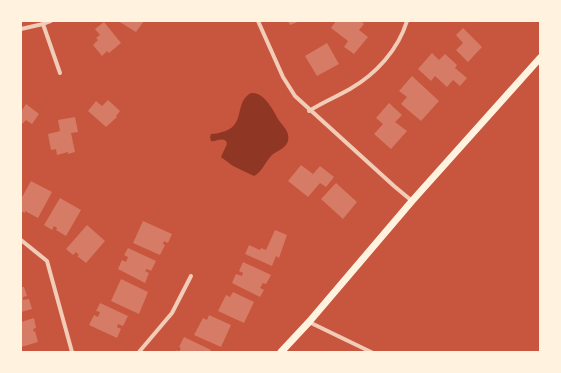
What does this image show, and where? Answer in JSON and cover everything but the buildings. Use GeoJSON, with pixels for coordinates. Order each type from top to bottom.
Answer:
{"type":"FeatureCollection","features":[{"type":"Feature","properties":{"kind":"main road"},"geometry":{"type":"LineString","coordinates":[[281,352],[309,322],[412,201],[540,58]]}},
{"type":"Feature","properties":{"kind":"street"},"geometry":{"type":"LineString","coordinates":[[21,29],[51,21]]}},
{"type":"Feature","properties":{"kind":"street"},"geometry":{"type":"LineString","coordinates":[[258,21],[283,78],[295,96],[309,111],[412,201]]}},
{"type":"Feature","properties":{"kind":"street"},"geometry":{"type":"LineString","coordinates":[[309,111],[326,100],[350,89],[377,70],[393,50],[407,21]]}},
{"type":"Feature","properties":{"kind":"street"},"geometry":{"type":"LineString","coordinates":[[43,24],[60,73]]}},
{"type":"Feature","properties":{"kind":"street"},"geometry":{"type":"LineString","coordinates":[[21,240],[47,261],[72,352]]}},
{"type":"Feature","properties":{"kind":"street"},"geometry":{"type":"LineString","coordinates":[[139,352],[172,313],[191,276]]}},
{"type":"Feature","properties":{"kind":"street"},"geometry":{"type":"LineString","coordinates":[[309,322],[371,352]]}},
{"type":"Feature","properties":{"kind":"shaded area"},"geometry":{"type":"Polygon","coordinates":[[[251,93],[260,95],[268,102],[288,134],[288,141],[285,146],[272,155],[254,176],[233,166],[221,157],[227,144],[226,141],[222,139],[211,141],[210,137],[211,134],[223,132],[231,128],[236,123],[245,98],[251,93]]]}}]}
